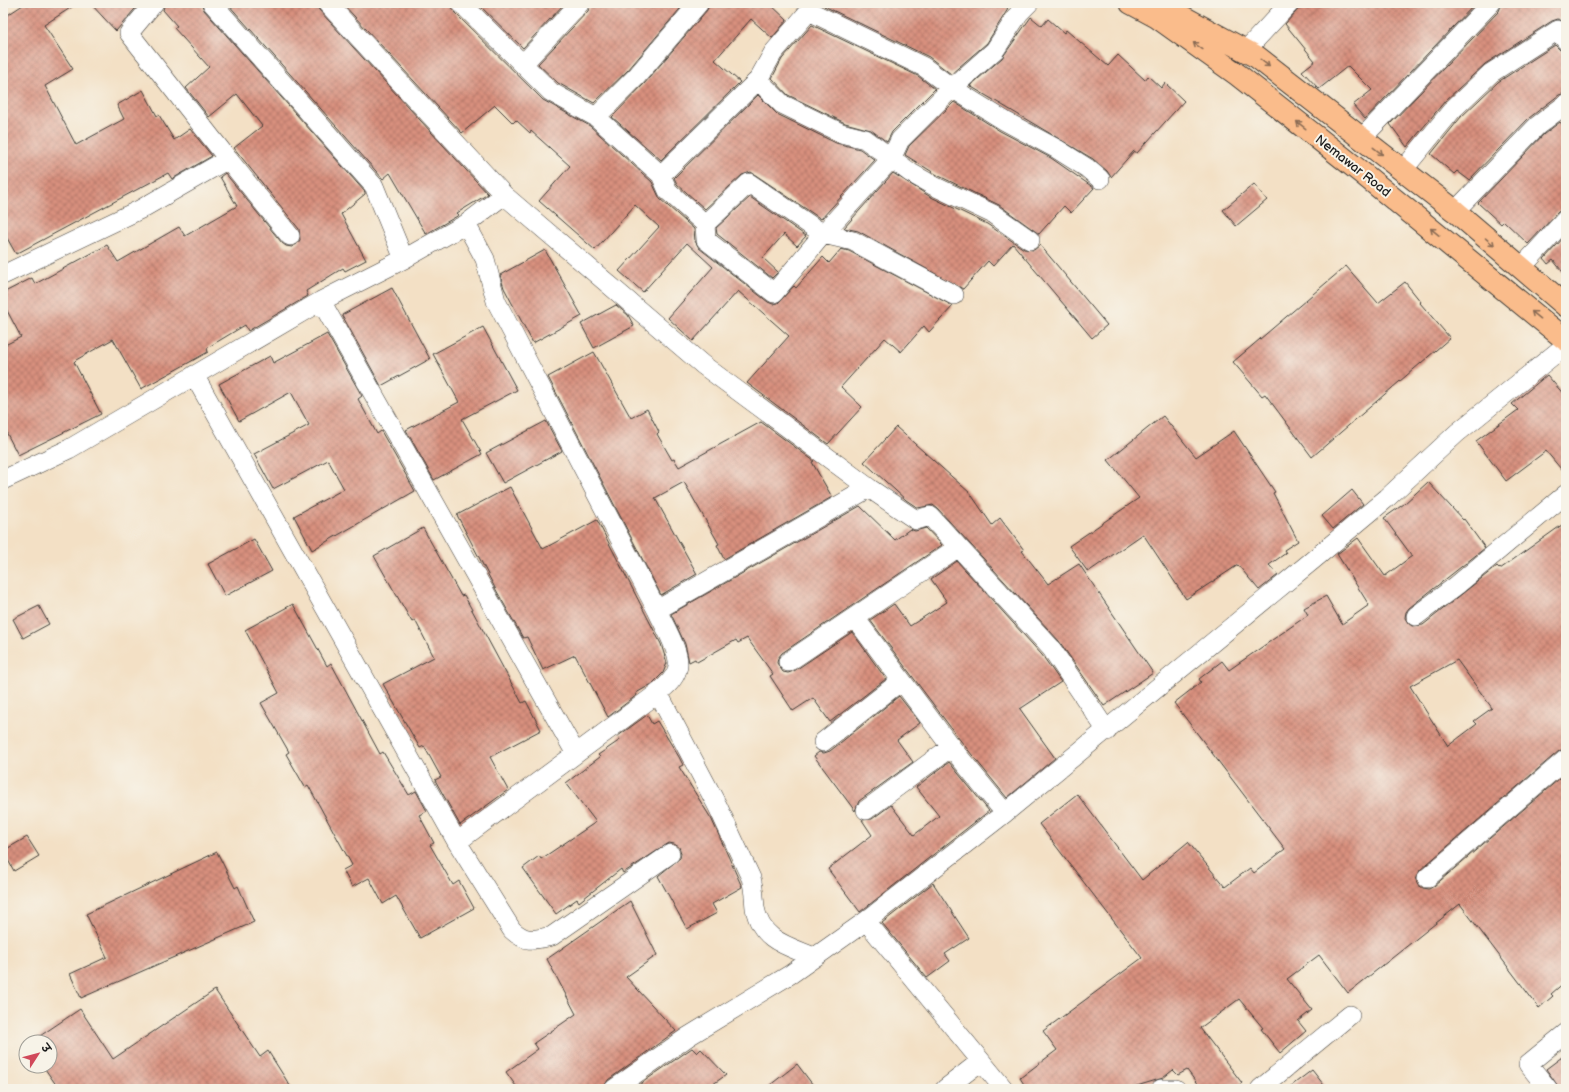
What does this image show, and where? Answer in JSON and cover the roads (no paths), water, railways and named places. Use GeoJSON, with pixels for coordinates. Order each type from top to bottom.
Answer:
{"type":"FeatureCollection","features":[{"type":"Feature","properties":{"kind":"highway","name":"Nemawar Road"},"geometry":{"type":"LineString","coordinates":[[1131,3],[1157,17],[1238,75],[1368,178],[1566,340]]}},
{"type":"Feature","properties":{"kind":"highway","name":"Nemawar Road"},"geometry":{"type":"LineString","coordinates":[[1157,3],[1246,50],[1403,170],[1566,306]]}},
{"type":"Feature","properties":{"kind":"street"},"geometry":{"type":"LineString","coordinates":[[154,3],[129,33],[228,160],[290,236]]}},
{"type":"Feature","properties":{"kind":"street"},"geometry":{"type":"LineString","coordinates":[[212,3],[374,186],[404,259]]}},
{"type":"Feature","properties":{"kind":"street"},"geometry":{"type":"LineString","coordinates":[[327,3],[504,195],[703,365],[869,488],[916,520],[930,516],[957,548],[1051,648],[1107,731]]}},
{"type":"Feature","properties":{"kind":"street"},"geometry":{"type":"LineString","coordinates":[[461,3],[551,92],[596,117],[661,175],[668,191],[705,224],[706,240],[774,293],[823,234],[891,159],[900,140],[952,88],[995,50],[1019,13],[1029,3]]}},
{"type":"Feature","properties":{"kind":"street"},"geometry":{"type":"LineString","coordinates":[[523,64],[580,3]]}},
{"type":"Feature","properties":{"kind":"street"},"geometry":{"type":"LineString","coordinates":[[596,117],[636,77],[699,3]]}},
{"type":"Feature","properties":{"kind":"street"},"geometry":{"type":"LineString","coordinates":[[1246,50],[1290,3]]}},
{"type":"Feature","properties":{"kind":"street"},"geometry":{"type":"LineString","coordinates":[[1362,138],[1491,3]]}},
{"type":"Feature","properties":{"kind":"street"},"geometry":{"type":"LineString","coordinates":[[661,175],[758,80],[773,53],[809,10],[924,67],[952,88],[1005,121],[1058,150],[1087,168],[1100,179]]}},
{"type":"Feature","properties":{"kind":"street"},"geometry":{"type":"LineString","coordinates":[[1403,170],[1453,109],[1491,73],[1558,30],[1566,41]]}},
{"type":"Feature","properties":{"kind":"street"},"geometry":{"type":"LineString","coordinates":[[758,80],[782,104],[841,133],[865,139],[891,159],[934,186],[993,214],[1030,240]]}},
{"type":"Feature","properties":{"kind":"street"},"geometry":{"type":"LineString","coordinates":[[1455,212],[1537,126],[1566,104]]}},
{"type":"Feature","properties":{"kind":"street"},"geometry":{"type":"LineString","coordinates":[[3,275],[141,209],[228,160]]}},
{"type":"Feature","properties":{"kind":"street"},"geometry":{"type":"LineString","coordinates":[[705,224],[749,183],[823,234],[853,241],[954,295]]}},
{"type":"Feature","properties":{"kind":"street"},"geometry":{"type":"LineString","coordinates":[[3,480],[69,449],[321,301],[404,259],[466,224],[504,195]]}},
{"type":"Feature","properties":{"kind":"street"},"geometry":{"type":"LineString","coordinates":[[1521,268],[1566,219]]}},
{"type":"Feature","properties":{"kind":"street"},"geometry":{"type":"LineString","coordinates":[[457,842],[658,694],[670,682],[677,670],[679,662],[676,651],[657,610],[496,301],[485,259],[466,224]]}},
{"type":"Feature","properties":{"kind":"street"},"geometry":{"type":"LineString","coordinates":[[321,301],[576,754]]}},
{"type":"Feature","properties":{"kind":"street"},"geometry":{"type":"LineString","coordinates":[[614,1089],[689,1036],[791,974],[866,921],[1005,813],[1107,731],[1387,498],[1457,433],[1566,345]]}},
{"type":"Feature","properties":{"kind":"street"},"geometry":{"type":"LineString","coordinates":[[194,375],[457,842],[512,930],[521,938],[534,940],[552,936],[670,854]]}},
{"type":"Feature","properties":{"kind":"street"},"geometry":{"type":"LineString","coordinates":[[657,610],[869,488]]}},
{"type":"Feature","properties":{"kind":"street"},"geometry":{"type":"LineString","coordinates":[[1416,616],[1457,585],[1566,494]]}},
{"type":"Feature","properties":{"kind":"street"},"geometry":{"type":"LineString","coordinates":[[788,662],[957,548]]}},
{"type":"Feature","properties":{"kind":"street"},"geometry":{"type":"LineString","coordinates":[[855,618],[951,748],[1005,813]]}},
{"type":"Feature","properties":{"kind":"street"},"geometry":{"type":"LineString","coordinates":[[823,742],[901,681]]}},
{"type":"Feature","properties":{"kind":"street"},"geometry":{"type":"LineString","coordinates":[[658,694],[718,806],[751,878],[754,889],[756,909],[761,926],[770,938],[814,957]]}},
{"type":"Feature","properties":{"kind":"street"},"geometry":{"type":"LineString","coordinates":[[866,810],[951,748]]}},
{"type":"Feature","properties":{"kind":"street"},"geometry":{"type":"LineString","coordinates":[[1427,878],[1566,759]]}},
{"type":"Feature","properties":{"kind":"street"},"geometry":{"type":"LineString","coordinates":[[866,921],[1004,1089]]}},
{"type":"Feature","properties":{"kind":"street"},"geometry":{"type":"LineString","coordinates":[[1260,1089],[1350,1015]]}},
{"type":"Feature","properties":{"kind":"street"},"geometry":{"type":"LineString","coordinates":[[1548,1089],[1528,1064],[1566,1033]]}},
{"type":"Feature","properties":{"kind":"street"},"geometry":{"type":"LineString","coordinates":[[945,1089],[981,1061]]}},
{"type":"Feature","properties":{"kind":"street"},"geometry":{"type":"LineString","coordinates":[[1161,1089],[1176,1089]]}}]}
